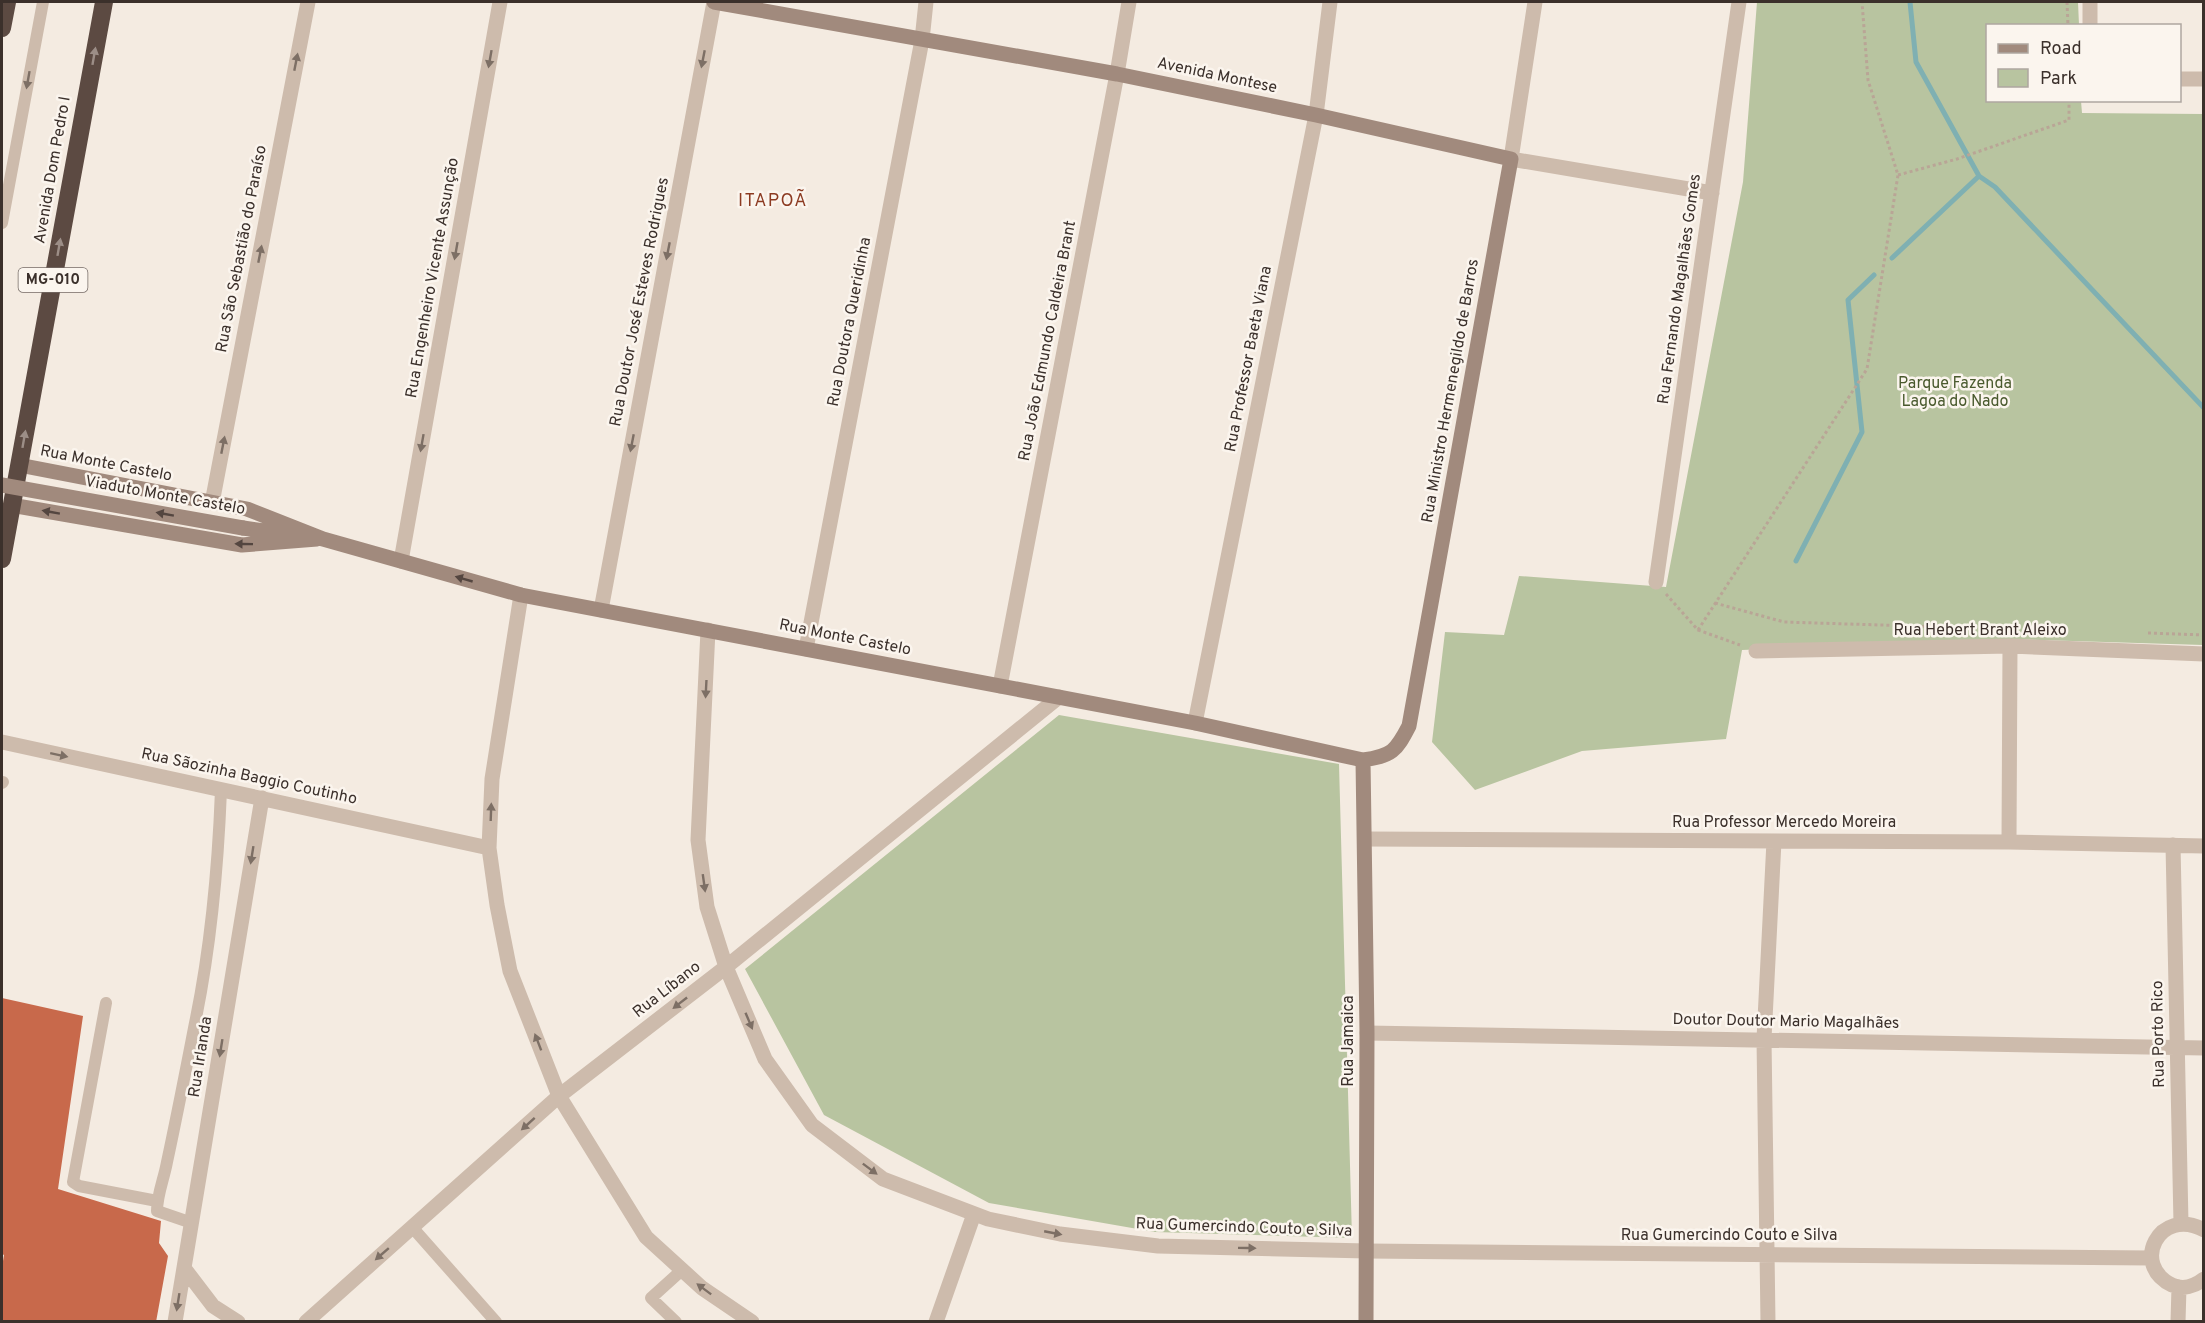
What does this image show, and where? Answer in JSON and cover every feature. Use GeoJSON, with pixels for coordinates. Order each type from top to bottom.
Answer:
{"type":"FeatureCollection","features":[{"type":"Feature","properties":{"kind":"highway"},"geometry":{"type":"LineString","coordinates":[[2,28],[7,2]]}},
{"type":"Feature","properties":{"kind":"highway","name":"Avenida Dom Pedro I"},"geometry":{"type":"LineString","coordinates":[[2,559],[104,2]]}},
{"type":"Feature","properties":{"kind":"street","name":"Rua São Sebastião do Paraíso"},"geometry":{"type":"LineString","coordinates":[[212,503],[308,2]]}},
{"type":"Feature","properties":{"kind":"street","name":"Rua Engenheiro Vicente Assunção"},"geometry":{"type":"LineString","coordinates":[[401,561],[500,2]]}},
{"type":"Feature","properties":{"kind":"street","name":"Avenida Montese"},"geometry":{"type":"LineString","coordinates":[[714,2],[1117,74],[1512,159],[1712,194]]}},
{"type":"Feature","properties":{"kind":"street","name":"Rua Doutor José Esteves Rodrigues"},"geometry":{"type":"LineString","coordinates":[[601,610],[714,2]]}},
{"type":"Feature","properties":{"kind":"street","name":"Rua Doutora Queridinha"},"geometry":{"type":"LineString","coordinates":[[807,649],[922,40],[926,2]]}},
{"type":"Feature","properties":{"kind":"street","name":"Rua João Edmundo Caldeira Brant"},"geometry":{"type":"LineString","coordinates":[[1000,686],[1129,2]]}},
{"type":"Feature","properties":{"kind":"street","name":"Rua Professor Baeta Viana"},"geometry":{"type":"LineString","coordinates":[[1196,723],[1316,115],[1330,2]]}},
{"type":"Feature","properties":{"kind":"street","name":"Rua Ministro Hermenegildo de Barros"},"geometry":{"type":"LineString","coordinates":[[1363,760],[1383,757],[1399,745],[1408,726],[1512,159],[1535,2]]}},
{"type":"Feature","properties":{"kind":"street","name":"Rua Fernando Magalhães Gomes"},"geometry":{"type":"LineString","coordinates":[[1656,582],[1739,2]]}},
{"type":"Feature","properties":{"kind":"street"},"geometry":{"type":"LineString","coordinates":[[2090,2],[2090,24]]}},
{"type":"Feature","properties":{"kind":"street"},"geometry":{"type":"LineString","coordinates":[[2181,79],[2204,79]]}},
{"type":"Feature","properties":{"kind":"street","name":"Rua Monte Castelo"},"geometry":{"type":"LineString","coordinates":[[19,465],[247,509],[323,539],[520,594],[1196,723],[1363,760]]}},
{"type":"Feature","properties":{"kind":"street","name":"Viaduto Monte Castelo"},"geometry":{"type":"LineString","coordinates":[[2,485],[243,528],[323,539]]}},
{"type":"Feature","properties":{"kind":"street","name":"Rua Monte Castelo"},"geometry":{"type":"LineString","coordinates":[[11,505],[242,545],[323,539]]}},
{"type":"Feature","properties":{"kind":"street"},"geometry":{"type":"LineString","coordinates":[[520,594],[492,779],[489,848],[510,971],[559,1096],[646,1237],[702,1288],[752,1322]]}},
{"type":"Feature","properties":{"kind":"street","name":"Rua Gumercindo Couto e Silva"},"geometry":{"type":"LineString","coordinates":[[708,630],[698,840],[707,907],[726,967],[765,1059],[812,1125],[883,1179],[988,1219],[1060,1234],[1158,1246],[1367,1251],[2151,1258]]}},
{"type":"Feature","properties":{"kind":"street"},"geometry":{"type":"LineString","coordinates":[[2009,842],[2010,646]]}},
{"type":"Feature","properties":{"kind":"street","name":"Rua Hebert Brant Aleixo"},"geometry":{"type":"LineString","coordinates":[[1756,651],[2010,646],[2204,654]]}},
{"type":"Feature","properties":{"kind":"street","name":"Rua Líbano"},"geometry":{"type":"LineString","coordinates":[[306,1322],[559,1096],[726,967],[1059,697]]}},
{"type":"Feature","properties":{"kind":"street","name":"Rua Sãozinha Baggio Coutinho"},"geometry":{"type":"LineString","coordinates":[[2,742],[489,848]]}},
{"type":"Feature","properties":{"kind":"street","name":"Rua Jamaica"},"geometry":{"type":"LineString","coordinates":[[1363,760],[1367,1033],[1366,1322]]}},
{"type":"Feature","properties":{"kind":"street","name":"Rua Irlanda"},"geometry":{"type":"LineString","coordinates":[[175,1322],[262,798]]}},
{"type":"Feature","properties":{"kind":"street","name":"Rua Professor Mercedo Moreira"},"geometry":{"type":"LineString","coordinates":[[1365,839],[2009,842],[2204,846]]}},
{"type":"Feature","properties":{"kind":"street"},"geometry":{"type":"LineString","coordinates":[[1768,1322],[1764,1040],[1774,841]]}},
{"type":"Feature","properties":{"kind":"street","name":"Rua Porto Rico"},"geometry":{"type":"LineString","coordinates":[[2173,845],[2181,1223]]}},
{"type":"Feature","properties":{"kind":"street","name":"Doutor Doutor Mario Magalhães"},"geometry":{"type":"LineString","coordinates":[[1367,1033],[2204,1048]]}},
{"type":"Feature","properties":{"kind":"street"},"geometry":{"type":"LineString","coordinates":[[936,1322],[974,1214]]}},
{"type":"Feature","properties":{"kind":"street"},"geometry":{"type":"LineString","coordinates":[[2204,1230],[2193,1224],[2181,1223],[2169,1227],[2159,1234],[2153,1245],[2151,1258],[2155,1270],[2163,1279],[2179,1287],[2198,1283],[2204,1279]]}},
{"type":"Feature","properties":{"kind":"street"},"geometry":{"type":"LineString","coordinates":[[184,1268],[213,1306],[238,1322]]}},
{"type":"Feature","properties":{"kind":"street"},"geometry":{"type":"LineString","coordinates":[[2178,1322],[2179,1287]]}},
{"type":"Feature","properties":{"kind":"lane"},"geometry":{"type":"LineString","coordinates":[[2,224],[43,2]]}},
{"type":"Feature","properties":{"kind":"lane"},"geometry":{"type":"LineString","coordinates":[[192,1223],[158,1211],[157,1201],[167,1164],[195,1021],[216,885],[221,790]]}},
{"type":"Feature","properties":{"kind":"lane"},"geometry":{"type":"LineString","coordinates":[[106,1003],[73,1182],[79,1186],[157,1201]]}},
{"type":"Feature","properties":{"kind":"lane"},"geometry":{"type":"LineString","coordinates":[[412,1227],[496,1322]]}},
{"type":"Feature","properties":{"kind":"lane"},"geometry":{"type":"LineString","coordinates":[[676,1322],[651,1298],[682,1270]]}},
{"type":"Feature","properties":{"kind":"path"},"geometry":{"type":"LineString","coordinates":[[1698,630],[1867,369],[1898,175],[1868,80],[1862,2]]}},
{"type":"Feature","properties":{"kind":"path"},"geometry":{"type":"LineString","coordinates":[[2067,2],[2068,24]]}},
{"type":"Feature","properties":{"kind":"path"},"geometry":{"type":"LineString","coordinates":[[1898,175],[1957,159],[2069,120],[2069,102]]}},
{"type":"Feature","properties":{"kind":"path"},"geometry":{"type":"LineString","coordinates":[[1656,582],[1698,630],[1756,651]]}},
{"type":"Feature","properties":{"kind":"path"},"geometry":{"type":"LineString","coordinates":[[1715,603],[1784,622],[1988,628]]}},
{"type":"Feature","properties":{"kind":"path"},"geometry":{"type":"LineString","coordinates":[[2144,633],[2204,635]]}},
{"type":"Feature","properties":{"kind":"green space","name":"Parque Fazenda Lagoa do Nado"},"geometry":{"type":"Polygon","coordinates":[[[1757,2],[2078,2],[2079,24],[1986,24],[1986,102],[2081,102],[2082,113],[2203,114],[2203,645],[2011,639],[1742,650],[1726,739],[1582,751],[1475,790],[1432,742],[1445,632],[1504,635],[1519,576],[1666,587],[1743,182],[1757,2]]]}},
{"type":"Feature","properties":{"kind":"green space"},"geometry":{"type":"Polygon","coordinates":[[[1059,715],[1339,764],[1352,1238],[1155,1232],[989,1203],[824,1115],[745,969],[1059,715]]]}},
{"type":"Feature","properties":{"kind":"building"},"geometry":{"type":"Polygon","coordinates":[[[2,998],[83,1016],[58,1189],[161,1221],[159,1243],[168,1256],[156,1322],[2,1322],[4,1255],[2,1254],[2,998]]]}},
{"type":"Feature","properties":{"kind":"waterway"},"geometry":{"type":"LineString","coordinates":[[1910,2],[1916,62],[1979,176],[1995,187],[2204,408]]}},
{"type":"Feature","properties":{"kind":"waterway"},"geometry":{"type":"LineString","coordinates":[[1892,258],[1979,176]]}},
{"type":"Feature","properties":{"kind":"waterway"},"geometry":{"type":"LineString","coordinates":[[1796,561],[1862,432],[1848,300],[1874,275]]}},
{"type":"Feature","properties":{"kind":"district","name":"ITAPOÃ"},"geometry":{"type":"Point","coordinates":[773,201]}}]}
